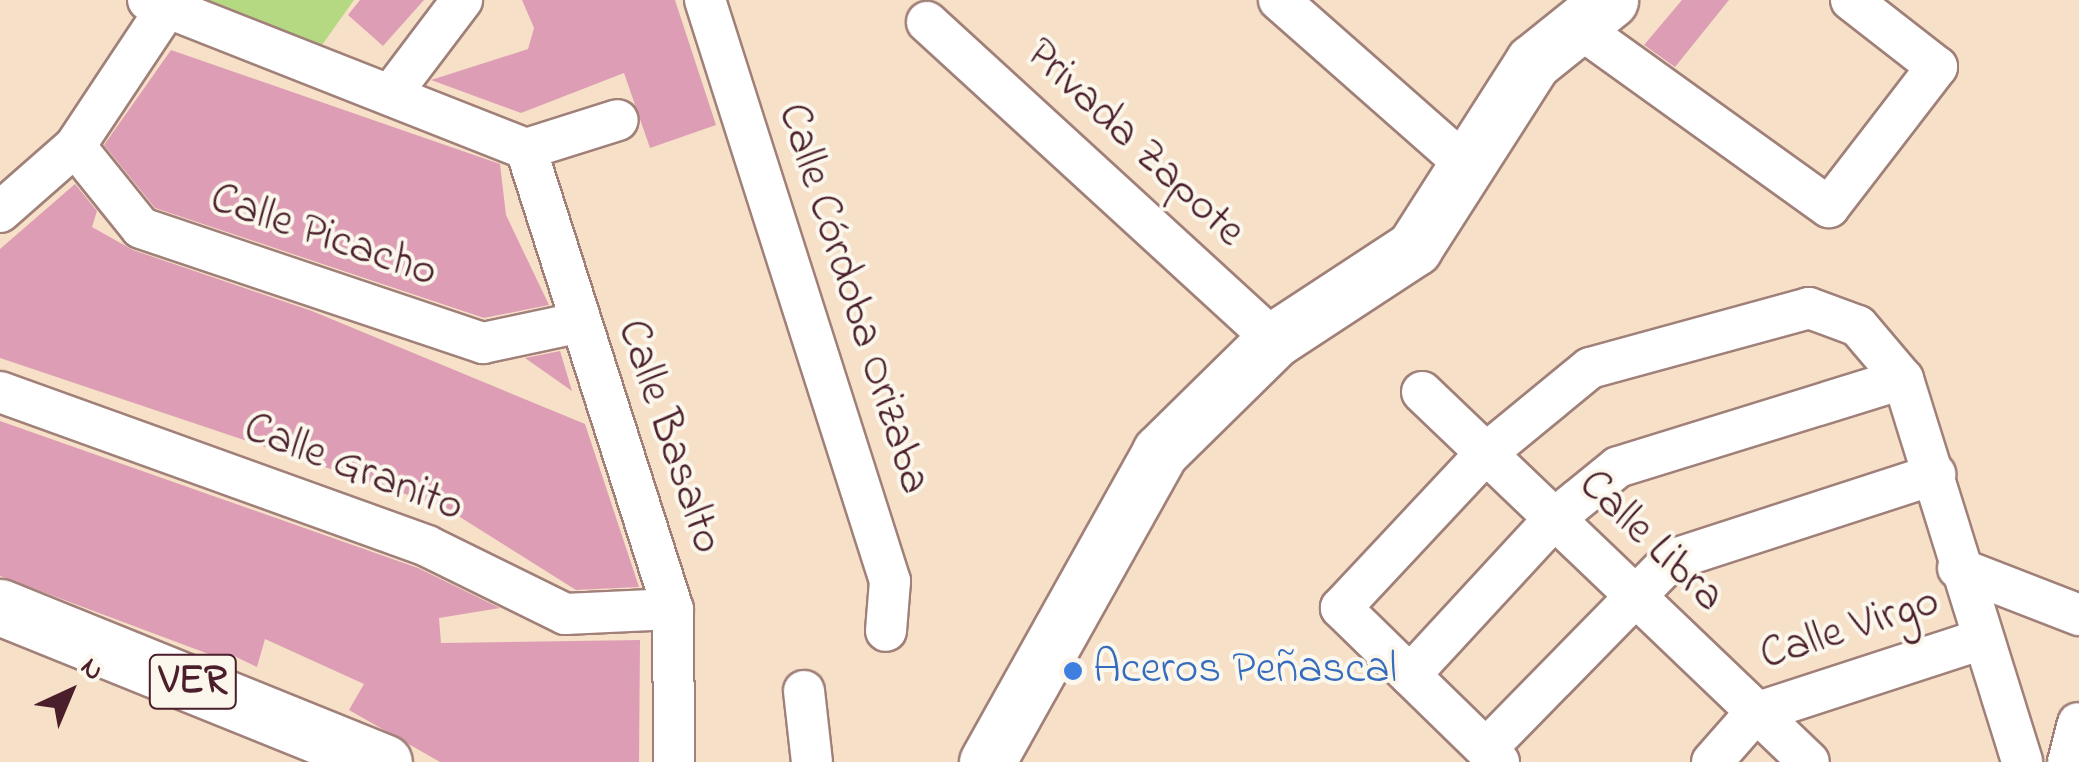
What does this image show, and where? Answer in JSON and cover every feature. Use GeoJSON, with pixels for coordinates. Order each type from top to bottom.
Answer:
{"type":"FeatureCollection","features":[{"type":"Feature","properties":{"kind":"main road"},"geometry":{"type":"LineString","coordinates":[[987,762],[1160,452],[1274,340],[1414,248],[1464,162],[1533,62],[1583,8]]}},
{"type":"Feature","properties":{"kind":"main road","name":"VER"},"geometry":{"type":"LineString","coordinates":[[0,607],[305,754]]}},
{"type":"Feature","properties":{"kind":"main road","name":"VER"},"geometry":{"type":"LineString","coordinates":[[0,646],[305,754],[384,762]]}},
{"type":"Feature","properties":{"kind":"street"},"geometry":{"type":"LineString","coordinates":[[391,94],[462,0]]}},
{"type":"Feature","properties":{"kind":"street","name":"Calle Córdoba Orizaba"},"geometry":{"type":"LineString","coordinates":[[705,0],[890,581],[886,631]]}},
{"type":"Feature","properties":{"kind":"street"},"geometry":{"type":"LineString","coordinates":[[1279,0],[1464,162]]}},
{"type":"Feature","properties":{"kind":"street"},"geometry":{"type":"LineString","coordinates":[[1583,8],[1829,207],[1937,67],[1851,0]]}},
{"type":"Feature","properties":{"kind":"street"},"geometry":{"type":"LineString","coordinates":[[0,212],[75,146],[156,6],[526,149],[618,120]]}},
{"type":"Feature","properties":{"kind":"street","name":"Privada Zapote"},"geometry":{"type":"LineString","coordinates":[[928,22],[1274,340]]}},
{"type":"Feature","properties":{"kind":"street","name":"Calle Picacho"},"geometry":{"type":"LineString","coordinates":[[75,146],[141,228],[484,343],[577,323]]}},
{"type":"Feature","properties":{"kind":"street","name":"Calle Basalto"},"geometry":{"type":"LineString","coordinates":[[526,149],[577,323],[673,609],[674,762]]}},
{"type":"Feature","properties":{"kind":"street"},"geometry":{"type":"LineString","coordinates":[[1935,474],[1708,542],[1632,592],[1493,756],[1341,608],[1484,455],[1590,368],[1808,308],[1858,326],[1903,379],[1935,474],[1980,640],[2022,762]]}},
{"type":"Feature","properties":{"kind":"street"},"geometry":{"type":"LineString","coordinates":[[1410,675],[1554,519],[1618,467],[1662,448],[1903,379]]}},
{"type":"Feature","properties":{"kind":"street","name":"Calle Granito"},"geometry":{"type":"LineString","coordinates":[[0,392],[428,546],[565,614],[673,609]]}},
{"type":"Feature","properties":{"kind":"street","name":"Calle Libra"},"geometry":{"type":"LineString","coordinates":[[1422,392],[1809,762]]}},
{"type":"Feature","properties":{"kind":"street"},"geometry":{"type":"LineString","coordinates":[[1958,568],[2079,616]]}},
{"type":"Feature","properties":{"kind":"street","name":"Calle Virgo"},"geometry":{"type":"LineString","coordinates":[[1712,762],[1754,713],[1980,640]]}},
{"type":"Feature","properties":{"kind":"street"},"geometry":{"type":"LineString","coordinates":[[804,691],[812,762]]}},
{"type":"Feature","properties":{"kind":"street"},"geometry":{"type":"LineString","coordinates":[[2068,762],[2078,723]]}},
{"type":"Feature","properties":{"kind":"green space"},"geometry":{"type":"Polygon","coordinates":[[[208,0],[354,0],[322,45],[208,0]]]}},
{"type":"Feature","properties":{"kind":"building"},"geometry":{"type":"Polygon","coordinates":[[[360,0],[424,0],[383,46],[348,15],[360,0]]]}},
{"type":"Feature","properties":{"kind":"building"},"geometry":{"type":"Polygon","coordinates":[[[522,0],[675,0],[716,125],[650,148],[624,73],[521,113],[431,80],[528,49],[534,28],[522,0]]]}},
{"type":"Feature","properties":{"kind":"building"},"geometry":{"type":"Polygon","coordinates":[[[1682,0],[1729,0],[1675,67],[1644,45],[1682,0]]]}},
{"type":"Feature","properties":{"kind":"building"},"geometry":{"type":"Polygon","coordinates":[[[171,50],[500,164],[506,215],[549,305],[484,318],[155,208],[104,145],[171,50]]]}},
{"type":"Feature","properties":{"kind":"building"},"geometry":{"type":"Polygon","coordinates":[[[75,184],[97,211],[92,227],[133,250],[312,311],[585,424],[639,587],[576,590],[444,507],[0,358],[0,249],[75,184]]]}},
{"type":"Feature","properties":{"kind":"building"},"geometry":{"type":"Polygon","coordinates":[[[560,351],[572,391],[525,358],[560,351]]]}},
{"type":"Feature","properties":{"kind":"building"},"geometry":{"type":"Polygon","coordinates":[[[0,421],[418,568],[500,608],[439,618],[441,643],[640,640],[639,762],[440,762],[349,710],[364,684],[265,639],[257,667],[232,655],[230,662],[0,576],[0,421]]]}},
{"type":"Feature","properties":{"kind":"place","name":"Aceros Peñascal"},"geometry":{"type":"Point","coordinates":[1073,671]}}]}
